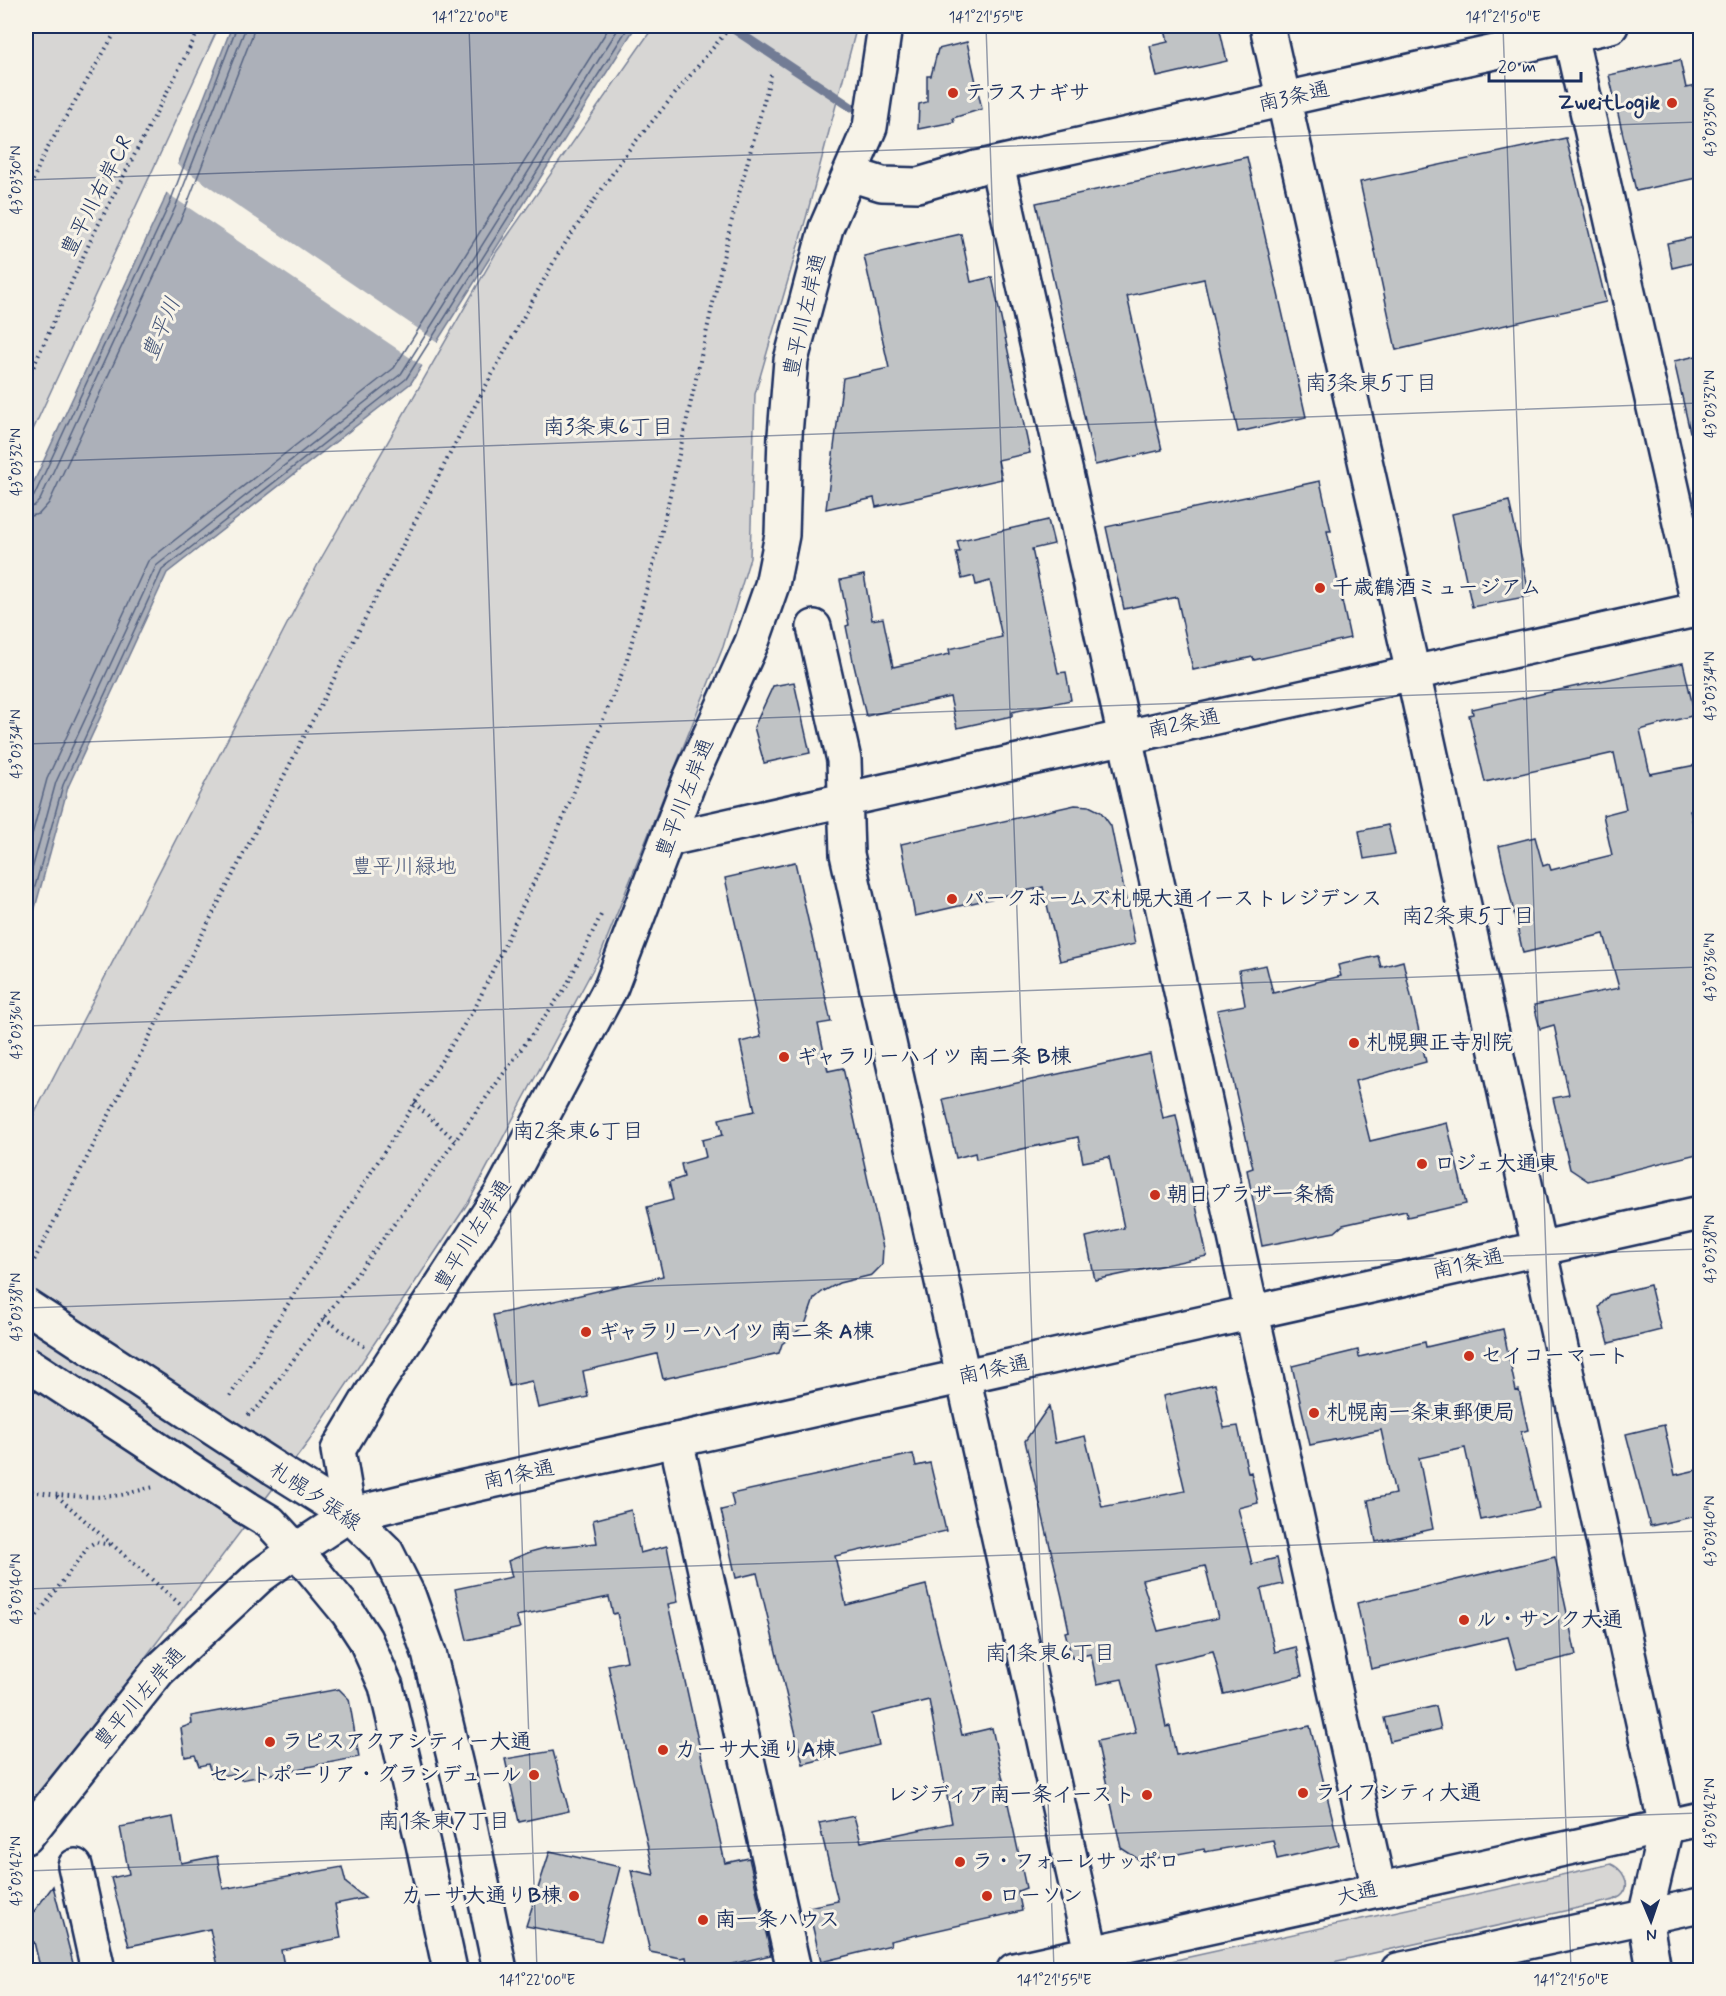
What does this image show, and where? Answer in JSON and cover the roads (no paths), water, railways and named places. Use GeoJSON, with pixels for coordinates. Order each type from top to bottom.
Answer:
{"type":"FeatureCollection","features":[{"type":"Feature","properties":{"kind":"street","name":"豊平川左岸通"},"geometry":{"type":"LineString","coordinates":[[349,1515],[338,1450],[378,1383],[507,1184],[611,987],[690,779],[752,642],[772,585],[782,534],[785,435],[791,360],[826,228],[870,127],[885,26]]}},
{"type":"Feature","properties":{"kind":"street"},"geometry":{"type":"LineString","coordinates":[[1267,26],[1413,673],[1666,1827],[1645,1917],[1654,1971]]}},
{"type":"Feature","properties":{"kind":"street","name":"南3条通"},"geometry":{"type":"LineString","coordinates":[[850,174],[882,184],[918,185],[987,166],[1284,99],[1569,30],[1611,26]]}},
{"type":"Feature","properties":{"kind":"street"},"geometry":{"type":"LineString","coordinates":[[1569,30],[1700,610]]}},
{"type":"Feature","properties":{"kind":"street"},"geometry":{"type":"LineString","coordinates":[[987,166],[1125,737],[1379,1890]]}},
{"type":"Feature","properties":{"kind":"street","name":"南2条通"},"geometry":{"type":"LineString","coordinates":[[669,839],[1700,610]]}},
{"type":"Feature","properties":{"kind":"street"},"geometry":{"type":"LineString","coordinates":[[814,627],[844,760],[847,854],[1093,1962]]}},
{"type":"Feature","properties":{"kind":"street","name":"南1条通"},"geometry":{"type":"LineString","coordinates":[[296,1550],[349,1515],[460,1488],[1701,1213]]}},
{"type":"Feature","properties":{"kind":"street","name":"札幌夕張線"},"geometry":{"type":"LineString","coordinates":[[26,1306],[349,1515],[386,1551],[417,1616],[429,1653],[468,1816],[500,1971]]}},
{"type":"Feature","properties":{"kind":"street"},"geometry":{"type":"LineString","coordinates":[[26,1363],[270,1522],[348,1613],[364,1639],[386,1686],[450,1971]]}},
{"type":"Feature","properties":{"kind":"street"},"geometry":{"type":"LineString","coordinates":[[676,1440],[794,1971]]}},
{"type":"Feature","properties":{"kind":"street","name":"豊平川左岸通"},"geometry":{"type":"LineString","coordinates":[[26,1837],[159,1670],[260,1576],[296,1550]]}},
{"type":"Feature","properties":{"kind":"street","name":"大通"},"geometry":{"type":"LineString","coordinates":[[1014,1971],[1093,1962],[1379,1890],[1701,1819]]}},
{"type":"Feature","properties":{"kind":"street"},"geometry":{"type":"LineString","coordinates":[[75,1866],[98,1971]]}},
{"type":"Feature","properties":{"kind":"street"},"geometry":{"type":"LineString","coordinates":[[1398,1971],[1701,1905]]}},
{"type":"Feature","properties":{"kind":"water","name":"豊平川"},"geometry":{"type":"Polygon","coordinates":[[[232,26],[636,26],[411,383],[167,573],[68,787],[26,941],[26,499],[163,203],[232,26]]]}},
{"type":"Feature","properties":{"kind":"waterway"},"geometry":{"type":"LineString","coordinates":[[729,26],[851,107]]}},
{"type":"Feature","properties":{"kind":"place","name":"テラスナギサ"},"geometry":{"type":"Point","coordinates":[953,93]}},
{"type":"Feature","properties":{"kind":"place","name":"ZweitLogik"},"geometry":{"type":"Point","coordinates":[1672,103]}},
{"type":"Feature","properties":{"kind":"place","name":"千歳鶴酒ミュージアム"},"geometry":{"type":"Point","coordinates":[1320,588]}},
{"type":"Feature","properties":{"kind":"place","name":"パークホームズ札幌大通イーストレジデンス"},"geometry":{"type":"Point","coordinates":[952,899]}},
{"type":"Feature","properties":{"kind":"place","name":"札幌興正寺別院"},"geometry":{"type":"Point","coordinates":[1354,1043]}},
{"type":"Feature","properties":{"kind":"place","name":"ギャラリーハイツ 南二条 B棟"},"geometry":{"type":"Point","coordinates":[784,1057]}},
{"type":"Feature","properties":{"kind":"place","name":"ロジェ大通東"},"geometry":{"type":"Point","coordinates":[1422,1164]}},
{"type":"Feature","properties":{"kind":"place","name":"朝日プラザ一条橋"},"geometry":{"type":"Point","coordinates":[1155,1195]}},
{"type":"Feature","properties":{"kind":"place","name":"ギャラリーハイツ 南二条 A棟"},"geometry":{"type":"Point","coordinates":[586,1332]}},
{"type":"Feature","properties":{"kind":"place","name":"セイコーマート"},"geometry":{"type":"Point","coordinates":[1469,1356]}},
{"type":"Feature","properties":{"kind":"place","name":"札幌南一条東郵便局"},"geometry":{"type":"Point","coordinates":[1314,1413]}},
{"type":"Feature","properties":{"kind":"place","name":"ル・サンク大通"},"geometry":{"type":"Point","coordinates":[1464,1620]}},
{"type":"Feature","properties":{"kind":"place","name":"ラピスアクアシティー大通"},"geometry":{"type":"Point","coordinates":[270,1742]}},
{"type":"Feature","properties":{"kind":"place","name":"カーサ大通りA棟"},"geometry":{"type":"Point","coordinates":[663,1750]}},
{"type":"Feature","properties":{"kind":"place","name":"セントポーリア・グランデュール"},"geometry":{"type":"Point","coordinates":[534,1775]}},
{"type":"Feature","properties":{"kind":"place","name":"ライフシティ大通"},"geometry":{"type":"Point","coordinates":[1303,1793]}},
{"type":"Feature","properties":{"kind":"place","name":"レジディア南一条イースト"},"geometry":{"type":"Point","coordinates":[1147,1795]}},
{"type":"Feature","properties":{"kind":"place","name":"ラ・フォーレサッポロ"},"geometry":{"type":"Point","coordinates":[960,1862]}},
{"type":"Feature","properties":{"kind":"place","name":"カーサ大通りB棟"},"geometry":{"type":"Point","coordinates":[574,1896]}},
{"type":"Feature","properties":{"kind":"place","name":"ローソン"},"geometry":{"type":"Point","coordinates":[987,1896]}},
{"type":"Feature","properties":{"kind":"place","name":"南一条ハウス"},"geometry":{"type":"Point","coordinates":[703,1920]}},
{"type":"Feature","properties":{"kind":"district","name":"南3条東5丁目"},"geometry":{"type":"Point","coordinates":[1371,384]}},
{"type":"Feature","properties":{"kind":"district","name":"南3条東6丁目"},"geometry":{"type":"Point","coordinates":[608,428]}},
{"type":"Feature","properties":{"kind":"district","name":"南2条東5丁目"},"geometry":{"type":"Point","coordinates":[1468,917]}},
{"type":"Feature","properties":{"kind":"district","name":"南2条東6丁目"},"geometry":{"type":"Point","coordinates":[578,1132]}},
{"type":"Feature","properties":{"kind":"district","name":"南1条東6丁目"},"geometry":{"type":"Point","coordinates":[1050,1654]}},
{"type":"Feature","properties":{"kind":"district","name":"南1条東7丁目"},"geometry":{"type":"Point","coordinates":[444,1822]}},
{"type":"Feature","properties":{"kind":"park label","name":"豊平川緑地"},"geometry":{"type":"Point","coordinates":[404,867]}}]}
